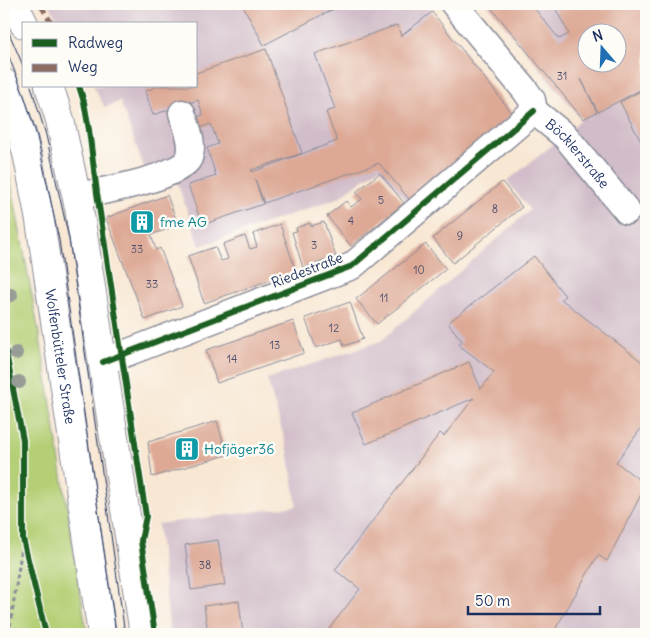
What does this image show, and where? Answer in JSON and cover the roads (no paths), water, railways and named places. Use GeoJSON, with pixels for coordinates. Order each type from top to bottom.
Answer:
{"type":"FeatureCollection","features":[{"type":"Feature","properties":{"kind":"main road"},"geometry":{"type":"LineString","coordinates":[[14,4],[23,22]]}},
{"type":"Feature","properties":{"kind":"main road","name":"Wolfenbütteler Straße"},"geometry":{"type":"LineString","coordinates":[[4,83],[22,134],[38,214],[102,634]]}},
{"type":"Feature","properties":{"kind":"main road"},"geometry":{"type":"LineString","coordinates":[[50,88],[60,120],[77,196],[144,634]]}},
{"type":"Feature","properties":{"kind":"street","name":"Böcklerstraße"},"geometry":{"type":"LineString","coordinates":[[454,4],[525,90],[532,100],[534,111],[566,137],[627,210]]}},
{"type":"Feature","properties":{"kind":"street","name":"Riedestraße"},"geometry":{"type":"LineString","coordinates":[[103,362],[352,266],[534,111]]}},
{"type":"Feature","properties":{"kind":"street"},"geometry":{"type":"LineString","coordinates":[[77,196],[120,188],[177,170],[188,160],[192,151],[189,132],[182,113]]}},
{"type":"Feature","properties":{"kind":"tram line"},"geometry":{"type":"LineString","coordinates":[[4,21],[22,63]]}},
{"type":"Feature","properties":{"kind":"tram line"},"geometry":{"type":"LineString","coordinates":[[4,44],[25,98],[37,137],[59,240],[116,634]]}},
{"type":"Feature","properties":{"kind":"tram line"},"geometry":{"type":"LineString","coordinates":[[32,88],[46,135],[69,239],[125,634]]}},
{"type":"Feature","properties":{"kind":"place","name":"fme AG"},"geometry":{"type":"Point","coordinates":[142,222]}},
{"type":"Feature","properties":{"kind":"place","name":"Hofjäger36"},"geometry":{"type":"Point","coordinates":[187,449]}}]}
